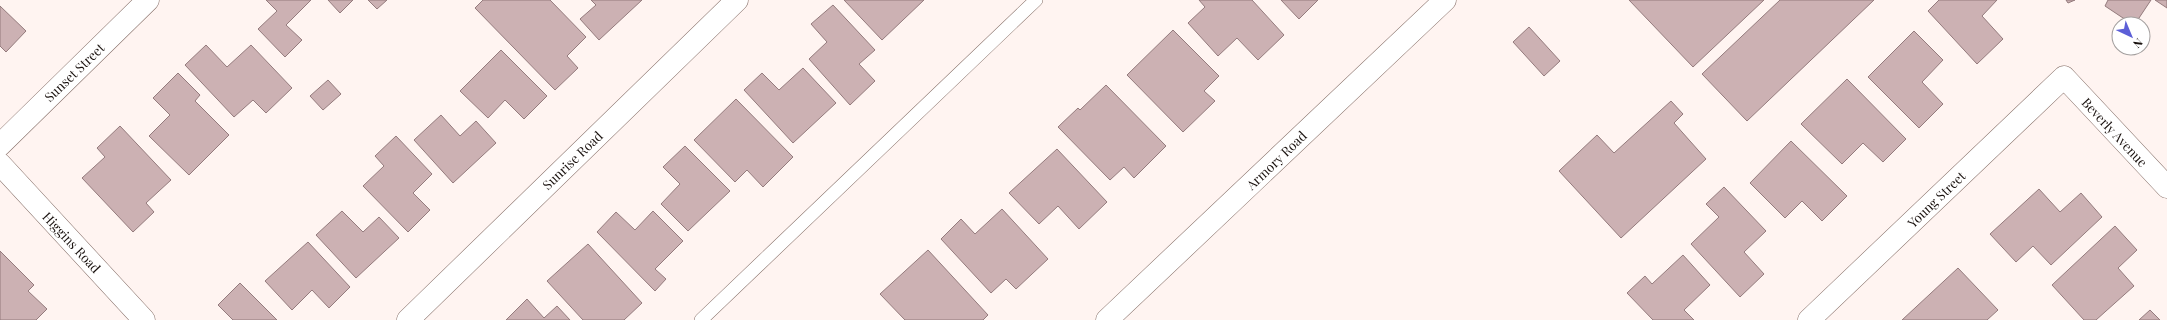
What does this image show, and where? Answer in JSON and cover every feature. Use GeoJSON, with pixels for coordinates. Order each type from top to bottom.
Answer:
{"type":"FeatureCollection","features":[{"type":"Feature","properties":{"kind":"street","name":"Sunset Street"},"geometry":{"type":"LineString","coordinates":[[0,145],[148,0]]}},
{"type":"Feature","properties":{"kind":"street","name":"Sunrise Road"},"geometry":{"type":"LineString","coordinates":[[408,320],[737,0]]}},
{"type":"Feature","properties":{"kind":"street","name":"Armory Road"},"geometry":{"type":"LineString","coordinates":[[1108,320],[1445,0]]}},
{"type":"Feature","properties":{"kind":"street","name":"Beverly Avenue"},"geometry":{"type":"LineString","coordinates":[[2064,77],[2167,187]]}},
{"type":"Feature","properties":{"kind":"street","name":"Young Street"},"geometry":{"type":"LineString","coordinates":[[1809,320],[2064,77]]}},
{"type":"Feature","properties":{"kind":"street","name":"Higgins Road"},"geometry":{"type":"LineString","coordinates":[[0,164],[144,320]]}},
{"type":"Feature","properties":{"kind":"lane"},"geometry":{"type":"LineString","coordinates":[[701,320],[1036,0]]}},
{"type":"Feature","properties":{"kind":"building"},"geometry":{"type":"Polygon","coordinates":[[[266,0],[311,0],[286,25],[302,40],[285,57],[258,29],[277,11],[266,0]]]}},
{"type":"Feature","properties":{"kind":"building"},"geometry":{"type":"Polygon","coordinates":[[[328,0],[353,0],[340,13],[328,0]]]}},
{"type":"Feature","properties":{"kind":"building"},"geometry":{"type":"Polygon","coordinates":[[[368,0],[387,0],[377,9],[368,0]]]}},
{"type":"Feature","properties":{"kind":"building"},"geometry":{"type":"Polygon","coordinates":[[[483,0],[550,0],[586,37],[567,56],[578,68],[555,90],[475,8],[483,0]]]}},
{"type":"Feature","properties":{"kind":"building"},"geometry":{"type":"Polygon","coordinates":[[[591,0],[642,0],[599,40],[580,19],[596,5],[591,0]]]}},
{"type":"Feature","properties":{"kind":"building"},"geometry":{"type":"Polygon","coordinates":[[[844,0],[924,0],[882,40],[844,0]]]}},
{"type":"Feature","properties":{"kind":"building"},"geometry":{"type":"Polygon","coordinates":[[[1199,0],[1252,0],[1284,35],[1258,60],[1237,38],[1218,56],[1188,23],[1205,7],[1199,0]]]}},
{"type":"Feature","properties":{"kind":"building"},"geometry":{"type":"Polygon","coordinates":[[[1281,0],[1318,0],[1299,19],[1281,0]]]}},
{"type":"Feature","properties":{"kind":"building"},"geometry":{"type":"Polygon","coordinates":[[[1629,0],[1764,0],[1693,67],[1629,0]]]}},
{"type":"Feature","properties":{"kind":"building"},"geometry":{"type":"Polygon","coordinates":[[[1780,0],[1874,0],[1747,121],[1702,74],[1780,0]]]}},
{"type":"Feature","properties":{"kind":"building"},"geometry":{"type":"Polygon","coordinates":[[[1939,0],[1997,0],[1982,16],[2003,39],[1977,64],[1928,11],[1939,0]]]}},
{"type":"Feature","properties":{"kind":"building"},"geometry":{"type":"Polygon","coordinates":[[[2066,0],[2075,0],[2068,3],[2066,0]]]}},
{"type":"Feature","properties":{"kind":"building"},"geometry":{"type":"Polygon","coordinates":[[[2108,0],[2151,0],[2140,16],[2120,16],[2105,6],[2108,0]]]}},
{"type":"Feature","properties":{"kind":"building"},"geometry":{"type":"Polygon","coordinates":[[[2155,0],[2167,0],[2167,8],[2155,0]]]}},
{"type":"Feature","properties":{"kind":"building"},"geometry":{"type":"Polygon","coordinates":[[[833,5],[875,50],[859,64],[875,81],[850,105],[809,59],[827,42],[811,24],[833,5]]]}},
{"type":"Feature","properties":{"kind":"building"},"geometry":{"type":"Polygon","coordinates":[[[0,6],[26,31],[6,52],[0,46],[0,6]]]}},
{"type":"Feature","properties":{"kind":"building"},"geometry":{"type":"Polygon","coordinates":[[[1529,27],[1560,61],[1544,76],[1513,42],[1529,27]]]}},
{"type":"Feature","properties":{"kind":"building"},"geometry":{"type":"Polygon","coordinates":[[[1173,30],[1219,76],[1204,91],[1215,101],[1183,132],[1127,75],[1173,30]]]}},
{"type":"Feature","properties":{"kind":"building"},"geometry":{"type":"Polygon","coordinates":[[[1914,31],[1943,60],[1922,82],[1943,104],[1919,128],[1868,77],[1914,31]]]}},
{"type":"Feature","properties":{"kind":"building"},"geometry":{"type":"Polygon","coordinates":[[[206,45],[227,67],[251,45],[292,88],[266,113],[253,100],[234,117],[185,65],[206,45]]]}},
{"type":"Feature","properties":{"kind":"building"},"geometry":{"type":"Polygon","coordinates":[[[501,50],[547,96],[524,119],[505,100],[488,118],[460,91],[501,50]]]}},
{"type":"Feature","properties":{"kind":"building"},"geometry":{"type":"Polygon","coordinates":[[[803,68],[836,103],[793,143],[744,90],[762,73],[779,90],[803,68]]]}},
{"type":"Feature","properties":{"kind":"building"},"geometry":{"type":"Polygon","coordinates":[[[178,73],[200,95],[195,101],[229,135],[189,175],[149,136],[170,115],[153,98],[178,73]]]}},
{"type":"Feature","properties":{"kind":"building"},"geometry":{"type":"Polygon","coordinates":[[[1847,79],[1906,139],[1883,162],[1863,143],[1842,164],[1801,124],[1847,79]]]}},
{"type":"Feature","properties":{"kind":"building"},"geometry":{"type":"Polygon","coordinates":[[[328,80],[341,94],[323,110],[310,96],[328,80]]]}},
{"type":"Feature","properties":{"kind":"building"},"geometry":{"type":"Polygon","coordinates":[[[1106,85],[1166,146],[1134,178],[1124,167],[1110,180],[1058,127],[1078,108],[1080,110],[1106,85]]]}},
{"type":"Feature","properties":{"kind":"building"},"geometry":{"type":"Polygon","coordinates":[[[736,99],[793,157],[763,187],[747,170],[735,182],[694,140],[736,99]]]}},
{"type":"Feature","properties":{"kind":"building"},"geometry":{"type":"Polygon","coordinates":[[[1671,101],[1683,114],[1674,123],[1706,159],[1621,238],[1559,171],[1597,135],[1614,153],[1671,101]]]}},
{"type":"Feature","properties":{"kind":"building"},"geometry":{"type":"Polygon","coordinates":[[[441,115],[460,136],[476,121],[496,143],[453,183],[414,140],[441,115]]]}},
{"type":"Feature","properties":{"kind":"building"},"geometry":{"type":"Polygon","coordinates":[[[120,126],[171,180],[146,203],[154,212],[133,232],[82,178],[105,157],[97,148],[120,126]]]}},
{"type":"Feature","properties":{"kind":"building"},"geometry":{"type":"Polygon","coordinates":[[[396,136],[432,174],[413,193],[430,210],[408,232],[363,186],[384,166],[375,156],[396,136]]]}},
{"type":"Feature","properties":{"kind":"building"},"geometry":{"type":"Polygon","coordinates":[[[1791,141],[1847,196],[1822,221],[1802,201],[1785,218],[1750,183],[1791,141]]]}},
{"type":"Feature","properties":{"kind":"building"},"geometry":{"type":"Polygon","coordinates":[[[685,146],[730,191],[688,231],[661,204],[680,184],[663,167],[685,146]]]}},
{"type":"Feature","properties":{"kind":"building"},"geometry":{"type":"Polygon","coordinates":[[[1057,149],[1107,202],[1079,229],[1058,206],[1039,224],[1009,193],[1057,149]]]}},
{"type":"Feature","properties":{"kind":"building"},"geometry":{"type":"Polygon","coordinates":[[[1724,187],[1766,231],[1744,252],[1764,274],[1740,297],[1691,244],[1719,217],[1706,204],[1724,187]]]}},
{"type":"Feature","properties":{"kind":"building"},"geometry":{"type":"Polygon","coordinates":[[[2039,189],[2060,212],[2081,193],[2102,217],[2051,265],[2033,246],[2016,262],[1990,234],[2039,189]]]}},
{"type":"Feature","properties":{"kind":"building"},"geometry":{"type":"Polygon","coordinates":[[[1002,209],[1048,259],[1016,289],[1006,279],[991,293],[941,239],[961,219],[975,234],[1002,209]]]}},
{"type":"Feature","properties":{"kind":"building"},"geometry":{"type":"Polygon","coordinates":[[[342,211],[363,232],[379,217],[399,238],[356,278],[316,235],[342,211]]]}},
{"type":"Feature","properties":{"kind":"building"},"geometry":{"type":"Polygon","coordinates":[[[653,211],[683,241],[655,269],[666,279],[655,291],[597,232],[616,212],[635,230],[653,211]]]}},
{"type":"Feature","properties":{"kind":"building"},"geometry":{"type":"Polygon","coordinates":[[[2115,226],[2137,250],[2118,268],[2134,286],[2096,320],[2084,320],[2052,285],[2115,226]]]}},
{"type":"Feature","properties":{"kind":"building"},"geometry":{"type":"Polygon","coordinates":[[[308,242],[350,287],[329,308],[312,290],[292,310],[265,281],[308,242]]]}},
{"type":"Feature","properties":{"kind":"building"},"geometry":{"type":"Polygon","coordinates":[[[588,244],[642,303],[624,320],[583,320],[547,281],[588,244]]]}},
{"type":"Feature","properties":{"kind":"building"},"geometry":{"type":"Polygon","coordinates":[[[928,250],[988,315],[983,320],[905,320],[880,294],[928,250]]]}},
{"type":"Feature","properties":{"kind":"building"},"geometry":{"type":"Polygon","coordinates":[[[0,251],[34,285],[28,291],[47,309],[36,320],[0,320],[0,251]]]}},
{"type":"Feature","properties":{"kind":"building"},"geometry":{"type":"Polygon","coordinates":[[[1683,255],[1710,285],[1684,310],[1694,320],[1653,320],[1627,293],[1645,276],[1652,284],[1683,255]]]}},
{"type":"Feature","properties":{"kind":"building"},"geometry":{"type":"Polygon","coordinates":[[[1958,268],[1998,310],[1987,320],[1902,320],[1958,268]]]}},
{"type":"Feature","properties":{"kind":"building"},"geometry":{"type":"Polygon","coordinates":[[[240,283],[277,320],[233,320],[218,305],[240,283]]]}},
{"type":"Feature","properties":{"kind":"building"},"geometry":{"type":"Polygon","coordinates":[[[527,299],[544,318],[557,306],[570,320],[506,320],[527,299]]]}},
{"type":"Feature","properties":{"kind":"building"},"geometry":{"type":"Polygon","coordinates":[[[2150,310],[2160,320],[2139,320],[2150,310]]]}}]}
